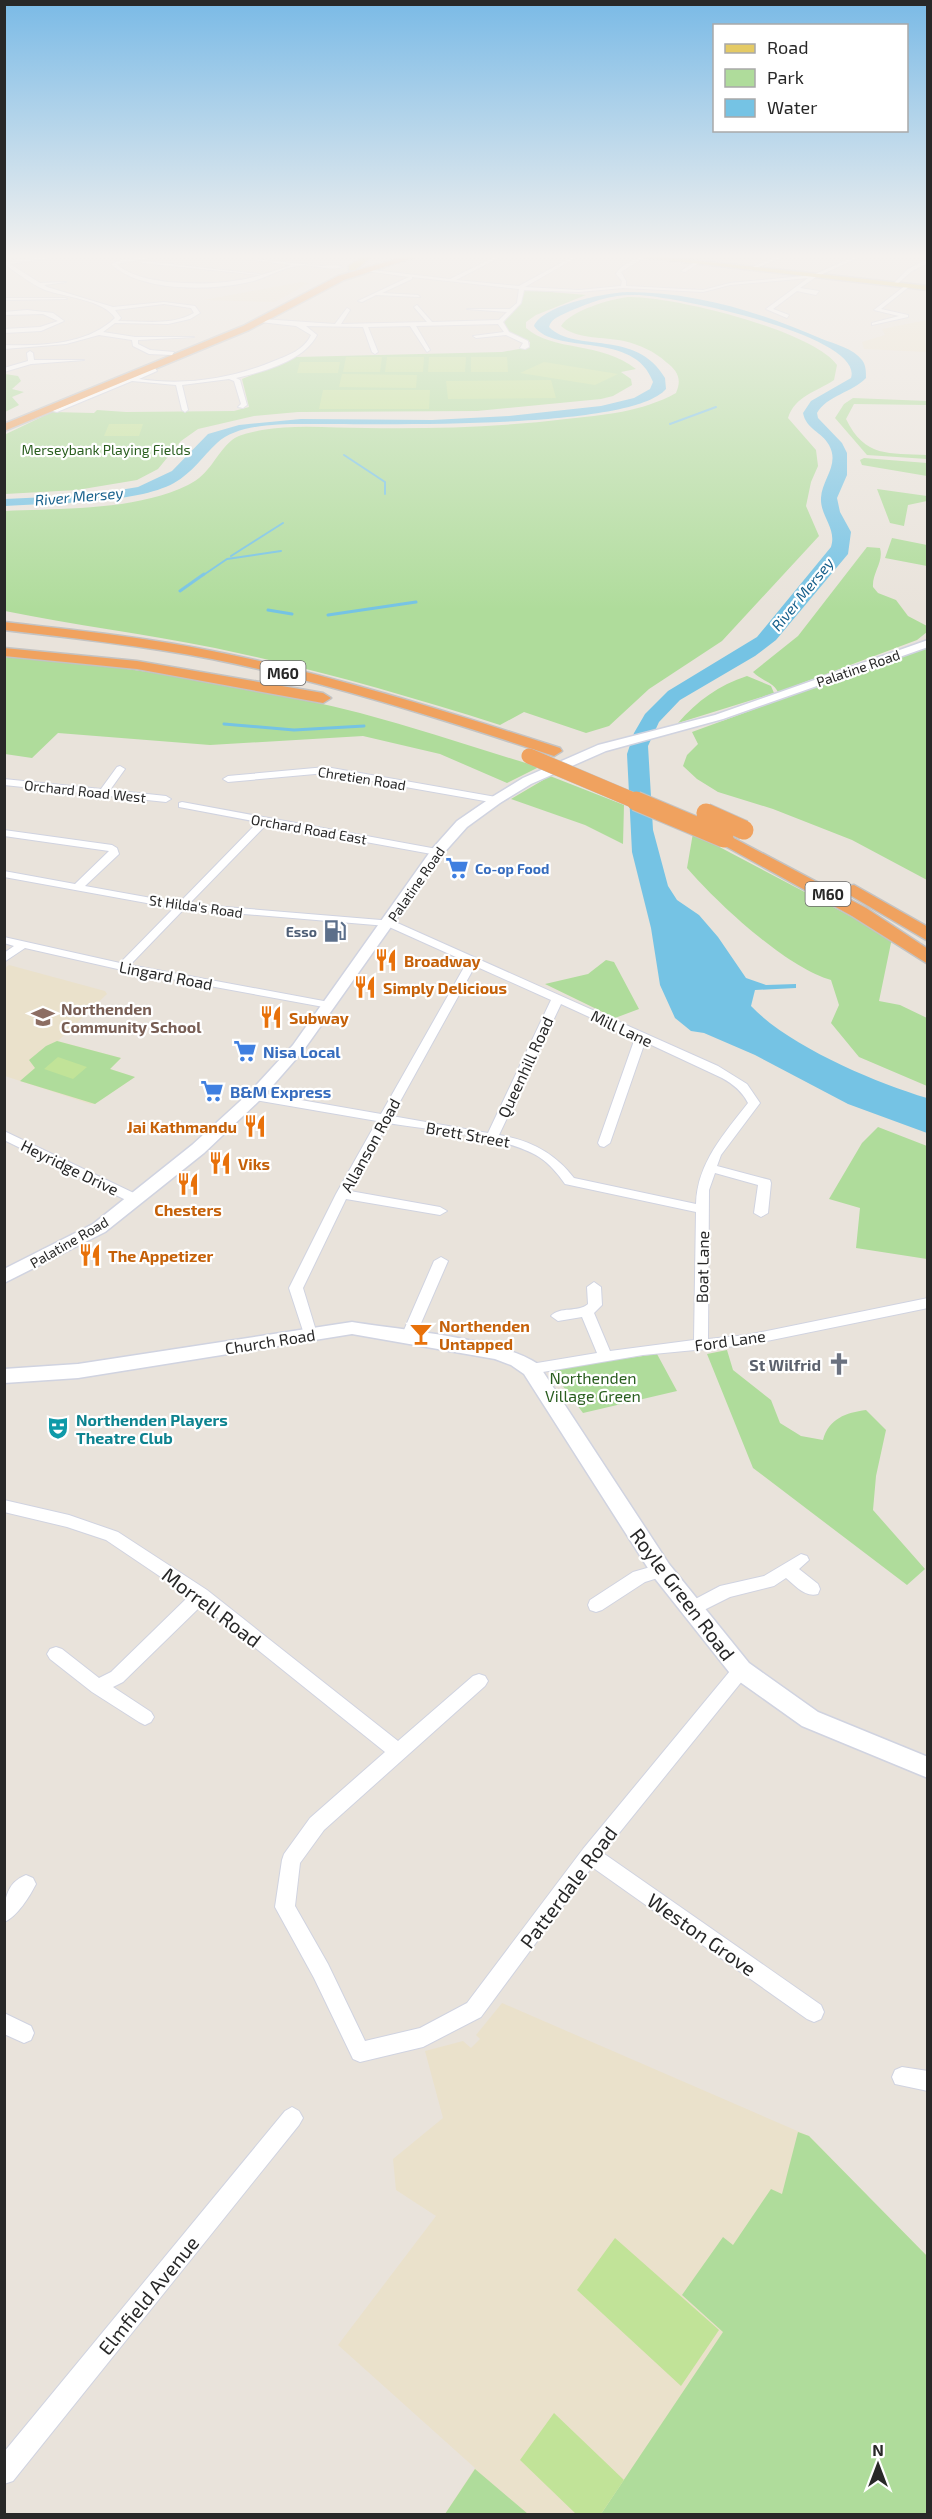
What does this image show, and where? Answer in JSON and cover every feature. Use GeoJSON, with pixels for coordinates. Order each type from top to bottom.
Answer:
{"type":"FeatureCollection","features":[{"type":"Feature","properties":{"kind":"highway"},"geometry":{"type":"LineString","coordinates":[[7,425],[123,375]]}},
{"type":"Feature","properties":{"kind":"highway"},"geometry":{"type":"LineString","coordinates":[[7,425],[136,375]]}},
{"type":"Feature","properties":{"kind":"highway","name":"M60"},"geometry":{"type":"LineString","coordinates":[[4,615],[163,646],[344,687],[554,751],[744,830],[820,870],[927,935]]}},
{"type":"Feature","properties":{"kind":"highway","name":"M60"},"geometry":{"type":"LineString","coordinates":[[4,626],[163,646]]}},
{"type":"Feature","properties":{"kind":"highway","name":"M60"},"geometry":{"type":"LineString","coordinates":[[4,639],[184,665],[272,683],[360,705],[529,756],[724,838],[859,912],[927,958]]}},
{"type":"Feature","properties":{"kind":"highway","name":"M60"},"geometry":{"type":"LineString","coordinates":[[4,652],[146,666],[360,705]]}},
{"type":"Feature","properties":{"kind":"main road","name":"Palatine Road"},"geometry":{"type":"LineString","coordinates":[[4,1277],[99,1228],[198,1149],[255,1096],[298,1048],[389,923],[437,852],[462,824],[496,800],[527,781],[602,748],[679,728],[790,693],[927,643]]}},
{"type":"Feature","properties":{"kind":"main road","name":"Church Road"},"geometry":{"type":"LineString","coordinates":[[4,1376],[78,1371],[352,1328],[497,1353],[518,1360],[531,1369]]}},
{"type":"Feature","properties":{"kind":"main road","name":"Royle Green Road"},"geometry":{"type":"LineString","coordinates":[[531,1369],[661,1570],[690,1610],[741,1670],[810,1719],[927,1768]]}},
{"type":"Feature","properties":{"kind":"street"},"geometry":{"type":"LineString","coordinates":[[69,409],[58,410],[140,375]]}},
{"type":"Feature","properties":{"kind":"street"},"geometry":{"type":"LineString","coordinates":[[126,379],[179,385],[232,379],[244,375]]}},
{"type":"Feature","properties":{"kind":"street"},"geometry":{"type":"LineString","coordinates":[[232,379],[237,380],[241,389],[244,405],[241,407]]}},
{"type":"Feature","properties":{"kind":"street"},"geometry":{"type":"LineString","coordinates":[[179,385],[185,410]]}},
{"type":"Feature","properties":{"kind":"street"},"geometry":{"type":"LineString","coordinates":[[103,793],[120,769]]}},
{"type":"Feature","properties":{"kind":"street","name":"Chretien Road"},"geometry":{"type":"LineString","coordinates":[[228,779],[327,770],[496,800]]}},
{"type":"Feature","properties":{"kind":"street","name":"Orchard Road West"},"geometry":{"type":"LineString","coordinates":[[4,782],[166,799]]}},
{"type":"Feature","properties":{"kind":"street","name":"Orchard Road East"},"geometry":{"type":"LineString","coordinates":[[182,805],[437,852]]}},
{"type":"Feature","properties":{"kind":"street"},"geometry":{"type":"LineString","coordinates":[[122,967],[264,821]]}},
{"type":"Feature","properties":{"kind":"street"},"geometry":{"type":"LineString","coordinates":[[4,833],[97,845],[114,850],[114,854],[79,886]]}},
{"type":"Feature","properties":{"kind":"street","name":"St Hilda's Road"},"geometry":{"type":"LineString","coordinates":[[4,874],[180,906],[389,923]]}},
{"type":"Feature","properties":{"kind":"street","name":"Mill Lane"},"geometry":{"type":"LineString","coordinates":[[389,923],[723,1073],[739,1083],[751,1095],[754,1103],[715,1154],[703,1190]]}},
{"type":"Feature","properties":{"kind":"street","name":"Lingard Road"},"geometry":{"type":"LineString","coordinates":[[4,940],[122,967],[329,1005]]}},
{"type":"Feature","properties":{"kind":"street"},"geometry":{"type":"LineString","coordinates":[[4,959],[23,944]]}},
{"type":"Feature","properties":{"kind":"street","name":"Allanson Road"},"geometry":{"type":"LineString","coordinates":[[310,1334],[296,1288],[342,1194],[472,962]]}},
{"type":"Feature","properties":{"kind":"street","name":"Queenhill Road"},"geometry":{"type":"LineString","coordinates":[[492,1137],[558,998]]}},
{"type":"Feature","properties":{"kind":"street"},"geometry":{"type":"LineString","coordinates":[[604,1143],[641,1037]]}},
{"type":"Feature","properties":{"kind":"street","name":"Brett Street"},"geometry":{"type":"LineString","coordinates":[[255,1096],[492,1137],[528,1146],[555,1160],[570,1181],[702,1209]]}},
{"type":"Feature","properties":{"kind":"street","name":"Heyridge Drive"},"geometry":{"type":"LineString","coordinates":[[4,1136],[135,1199]]}},
{"type":"Feature","properties":{"kind":"street"},"geometry":{"type":"LineString","coordinates":[[710,1168],[765,1183],[761,1213]]}},
{"type":"Feature","properties":{"kind":"street","name":"Boat Lane"},"geometry":{"type":"LineString","coordinates":[[701,1344],[703,1190]]}},
{"type":"Feature","properties":{"kind":"street"},"geometry":{"type":"LineString","coordinates":[[342,1194],[440,1211]]}},
{"type":"Feature","properties":{"kind":"street"},"geometry":{"type":"LineString","coordinates":[[408,1337],[441,1261]]}},
{"type":"Feature","properties":{"kind":"street"},"geometry":{"type":"LineString","coordinates":[[558,1316],[587,1312],[595,1305],[594,1287]]}},
{"type":"Feature","properties":{"kind":"street","name":"Ford Lane"},"geometry":{"type":"LineString","coordinates":[[531,1369],[605,1356],[747,1340],[927,1303]]}},
{"type":"Feature","properties":{"kind":"street"},"geometry":{"type":"LineString","coordinates":[[587,1312],[605,1356]]}},
{"type":"Feature","properties":{"kind":"street","name":"Morrell Road"},"geometry":{"type":"LineString","coordinates":[[4,1506],[69,1521],[112,1536],[201,1595],[398,1752]]}},
{"type":"Feature","properties":{"kind":"street"},"geometry":{"type":"LineString","coordinates":[[690,1610],[726,1592],[768,1581],[794,1565],[812,1589]]}},
{"type":"Feature","properties":{"kind":"street"},"geometry":{"type":"LineString","coordinates":[[596,1605],[639,1577],[661,1570]]}},
{"type":"Feature","properties":{"kind":"street"},"geometry":{"type":"LineString","coordinates":[[98,1687],[117,1677],[201,1595]]}},
{"type":"Feature","properties":{"kind":"street"},"geometry":{"type":"LineString","coordinates":[[56,1654],[98,1687],[145,1717]]}},
{"type":"Feature","properties":{"kind":"street","name":"Patterdale Road"},"geometry":{"type":"LineString","coordinates":[[398,1752],[317,1824],[291,1860],[285,1907],[321,1971],[360,2052],[423,2037],[474,2010],[590,1855],[741,1670]]}},
{"type":"Feature","properties":{"kind":"street"},"geometry":{"type":"LineString","coordinates":[[398,1752],[479,1681]]}},
{"type":"Feature","properties":{"kind":"street","name":"Weston Grove"},"geometry":{"type":"LineString","coordinates":[[590,1855],[814,2012]]}},
{"type":"Feature","properties":{"kind":"street"},"geometry":{"type":"LineString","coordinates":[[4,1913],[26,1884]]}},
{"type":"Feature","properties":{"kind":"street"},"geometry":{"type":"LineString","coordinates":[[4,2023],[24,2033]]}},
{"type":"Feature","properties":{"kind":"street"},"geometry":{"type":"LineString","coordinates":[[902,2077],[927,2082]]}},
{"type":"Feature","properties":{"kind":"street","name":"Elmfield Avenue"},"geometry":{"type":"LineString","coordinates":[[4,2472],[292,2118]]}},
{"type":"Feature","properties":{"kind":"shaded area","name":"Northenden Community School"},"geometry":{"type":"Polygon","coordinates":[[[9,965],[105,991],[107,994],[58,1041],[121,1058],[110,1069],[135,1077],[95,1104],[90,1104],[5,1076],[4,969],[9,965]]]}},
{"type":"Feature","properties":{"kind":"shaded area"},"geometry":{"type":"Polygon","coordinates":[[[502,2003],[809,2136],[927,2256],[927,2514],[445,2514],[475,2468],[338,2345],[436,2216],[396,2190],[393,2159],[443,2118],[425,2051],[463,2041],[471,2048],[480,2039],[476,2035],[502,2003]]]}},
{"type":"Feature","properties":{"kind":"green space"},"geometry":{"type":"Polygon","coordinates":[[[5,375],[18,376],[21,381],[12,389],[24,392],[12,397],[19,405],[5,412],[5,375]]]}},
{"type":"Feature","properties":{"kind":"green space","name":"Merseybank Playing Fields"},"geometry":{"type":"Polygon","coordinates":[[[253,375],[625,375],[631,379],[632,385],[613,396],[601,399],[477,411],[298,412],[254,416],[198,429],[181,441],[158,469],[137,480],[77,490],[5,494],[4,435],[52,412],[234,411],[249,407],[242,379],[253,375]]]}},
{"type":"Feature","properties":{"kind":"green space"},"geometry":{"type":"Polygon","coordinates":[[[342,375],[417,375],[416,388],[339,387],[342,375]]]}},
{"type":"Feature","properties":{"kind":"green space"},"geometry":{"type":"Polygon","coordinates":[[[530,375],[617,375],[595,385],[530,375]]]}},
{"type":"Feature","properties":{"kind":"green space"},"geometry":{"type":"Polygon","coordinates":[[[677,375],[835,375],[834,380],[801,399],[788,418],[816,450],[818,466],[811,482],[806,506],[819,536],[722,641],[649,689],[609,726],[586,733],[524,712],[500,725],[287,664],[189,643],[5,611],[5,511],[98,507],[145,500],[188,485],[208,470],[232,440],[262,430],[301,427],[491,426],[594,416],[650,405],[676,393],[679,379],[677,375]]]}},
{"type":"Feature","properties":{"kind":"green space"},"geometry":{"type":"Polygon","coordinates":[[[551,380],[556,398],[448,399],[446,381],[551,380]]]}},
{"type":"Feature","properties":{"kind":"green space"},"geometry":{"type":"Polygon","coordinates":[[[323,390],[430,390],[429,409],[319,409],[323,390]]]}},
{"type":"Feature","properties":{"kind":"green space"},"geometry":{"type":"Polygon","coordinates":[[[853,398],[927,401],[927,405],[854,404],[846,419],[853,432],[870,447],[890,453],[927,455],[927,459],[867,455],[835,418],[844,404],[853,398]]]}},
{"type":"Feature","properties":{"kind":"green space"},"geometry":{"type":"Polygon","coordinates":[[[109,424],[143,424],[139,436],[104,436],[109,424]]]}},
{"type":"Feature","properties":{"kind":"green space"},"geometry":{"type":"Polygon","coordinates":[[[864,458],[927,463],[927,476],[862,465],[860,460],[864,458]]]}},
{"type":"Feature","properties":{"kind":"green space"},"geometry":{"type":"Polygon","coordinates":[[[877,489],[927,496],[927,501],[908,505],[904,526],[890,523],[877,489]]]}},
{"type":"Feature","properties":{"kind":"green space"},"geometry":{"type":"Polygon","coordinates":[[[892,538],[927,545],[927,566],[885,558],[892,538]]]}},
{"type":"Feature","properties":{"kind":"green space"},"geometry":{"type":"Polygon","coordinates":[[[867,547],[880,548],[881,553],[873,587],[878,593],[896,600],[908,616],[927,626],[927,632],[917,640],[778,692],[753,672],[798,636],[867,547]]]}},
{"type":"Feature","properties":{"kind":"green space"},"geometry":{"type":"Polygon","coordinates":[[[927,646],[927,880],[852,840],[773,809],[718,792],[697,779],[683,766],[687,755],[698,744],[692,732],[927,646]]]}},
{"type":"Feature","properties":{"kind":"green space"},"geometry":{"type":"Polygon","coordinates":[[[5,655],[139,671],[316,702],[382,719],[539,767],[507,783],[440,754],[363,736],[210,745],[58,733],[32,758],[5,754],[5,655]]]}},
{"type":"Feature","properties":{"kind":"green space"},"geometry":{"type":"Polygon","coordinates":[[[747,676],[771,686],[774,693],[678,723],[709,695],[747,676]]]}},
{"type":"Feature","properties":{"kind":"green space"},"geometry":{"type":"Polygon","coordinates":[[[550,776],[624,805],[623,844],[585,825],[511,799],[550,776]]]}},
{"type":"Feature","properties":{"kind":"green space"},"geometry":{"type":"Polygon","coordinates":[[[693,833],[892,938],[879,1001],[900,1005],[927,1018],[927,1086],[859,1057],[831,1023],[839,1005],[831,980],[813,973],[774,949],[734,916],[687,868],[693,833]]]}},
{"type":"Feature","properties":{"kind":"green space"},"geometry":{"type":"Polygon","coordinates":[[[606,960],[614,962],[639,1009],[615,1018],[545,984],[588,974],[606,960]]]}},
{"type":"Feature","properties":{"kind":"green space"},"geometry":{"type":"Polygon","coordinates":[[[57,1041],[121,1058],[110,1069],[135,1077],[95,1104],[20,1081],[35,1068],[29,1060],[46,1046],[57,1041]]]}},
{"type":"Feature","properties":{"kind":"green space"},"geometry":{"type":"Polygon","coordinates":[[[58,1057],[87,1067],[73,1079],[44,1069],[58,1057]]]}},
{"type":"Feature","properties":{"kind":"green space"},"geometry":{"type":"Polygon","coordinates":[[[878,1127],[927,1146],[927,1259],[856,1248],[860,1208],[829,1199],[862,1143],[878,1127]]]}},
{"type":"Feature","properties":{"kind":"green space"},"geometry":{"type":"Polygon","coordinates":[[[727,1350],[733,1370],[771,1400],[780,1423],[801,1436],[823,1440],[829,1426],[839,1418],[866,1410],[886,1430],[876,1476],[873,1510],[925,1569],[907,1585],[753,1468],[707,1354],[727,1350]]]}},
{"type":"Feature","properties":{"kind":"green space","name":"Northenden Village Green"},"geometry":{"type":"Polygon","coordinates":[[[657,1354],[677,1391],[583,1413],[550,1369],[657,1354]]]}},
{"type":"Feature","properties":{"kind":"green space"},"geometry":{"type":"Polygon","coordinates":[[[798,2132],[809,2136],[927,2256],[927,2514],[601,2514],[723,2332],[682,2295],[723,2237],[733,2245],[771,2189],[782,2194],[798,2132]]]}},
{"type":"Feature","properties":{"kind":"green space"},"geometry":{"type":"Polygon","coordinates":[[[615,2238],[719,2330],[681,2386],[577,2290],[615,2238]]]}},
{"type":"Feature","properties":{"kind":"green space"},"geometry":{"type":"Polygon","coordinates":[[[554,2413],[624,2480],[601,2514],[576,2514],[520,2460],[554,2413]]]}},
{"type":"Feature","properties":{"kind":"green space"},"geometry":{"type":"Polygon","coordinates":[[[475,2469],[528,2514],[445,2514],[475,2469]]]}},
{"type":"Feature","properties":{"kind":"water","name":"River Mersey"},"geometry":{"type":"Polygon","coordinates":[[[649,375],[662,375],[665,378],[666,389],[642,403],[602,412],[551,419],[434,424],[290,424],[245,429],[225,437],[186,474],[174,483],[158,490],[115,499],[5,506],[5,499],[90,495],[138,487],[172,471],[208,434],[239,425],[301,419],[432,420],[509,416],[601,406],[634,398],[650,389],[653,382],[649,375]]]}},
{"type":"Feature","properties":{"kind":"water","name":"River Mersey"},"geometry":{"type":"Polygon","coordinates":[[[850,375],[866,375],[861,383],[827,402],[817,413],[818,418],[842,443],[847,453],[847,475],[837,498],[840,512],[851,532],[848,554],[776,640],[755,656],[680,700],[659,722],[648,746],[653,830],[668,886],[677,900],[699,915],[718,937],[746,978],[766,985],[796,984],[796,988],[755,990],[751,1006],[787,1035],[833,1061],[927,1098],[927,1133],[848,1104],[755,1055],[704,1033],[691,1031],[675,1018],[660,985],[651,928],[632,852],[627,754],[634,733],[645,714],[668,691],[757,637],[831,547],[832,534],[823,511],[821,498],[832,466],[832,452],[826,441],[807,423],[803,413],[811,401],[851,378],[850,375]]]}},
{"type":"Feature","properties":{"kind":"waterway"},"geometry":{"type":"LineString","coordinates":[[670,424],[716,407]]}},
{"type":"Feature","properties":{"kind":"waterway"},"geometry":{"type":"LineString","coordinates":[[344,455],[385,482],[385,494]]}},
{"type":"Feature","properties":{"kind":"waterway"},"geometry":{"type":"LineString","coordinates":[[231,556],[283,523]]}},
{"type":"Feature","properties":{"kind":"waterway"},"geometry":{"type":"LineString","coordinates":[[202,576],[227,559],[281,551]]}},
{"type":"Feature","properties":{"kind":"waterway"},"geometry":{"type":"LineString","coordinates":[[180,591],[204,574]]}},
{"type":"Feature","properties":{"kind":"waterway"},"geometry":{"type":"LineString","coordinates":[[328,615],[416,602]]}},
{"type":"Feature","properties":{"kind":"waterway"},"geometry":{"type":"LineString","coordinates":[[268,610],[292,614]]}},
{"type":"Feature","properties":{"kind":"waterway"},"geometry":{"type":"LineString","coordinates":[[224,724],[294,730],[364,726]]}},
{"type":"Feature","properties":{"kind":"place","name":"Co-op Food"},"geometry":{"type":"Point","coordinates":[457,868]}},
{"type":"Feature","properties":{"kind":"place","name":"Esso"},"geometry":{"type":"Point","coordinates":[335,931]}},
{"type":"Feature","properties":{"kind":"place","name":"Broadway"},"geometry":{"type":"Point","coordinates":[386,960]}},
{"type":"Feature","properties":{"kind":"place","name":"Simply Delicious"},"geometry":{"type":"Point","coordinates":[365,987]}},
{"type":"Feature","properties":{"kind":"place","name":"Northenden Community School"},"geometry":{"type":"Point","coordinates":[43,1017]}},
{"type":"Feature","properties":{"kind":"place","name":"Subway"},"geometry":{"type":"Point","coordinates":[271,1017]}},
{"type":"Feature","properties":{"kind":"place","name":"Nisa Local"},"geometry":{"type":"Point","coordinates":[245,1051]}},
{"type":"Feature","properties":{"kind":"place","name":"B&M Express"},"geometry":{"type":"Point","coordinates":[212,1091]}},
{"type":"Feature","properties":{"kind":"place","name":"Jai Kathmandu"},"geometry":{"type":"Point","coordinates":[255,1126]}},
{"type":"Feature","properties":{"kind":"place","name":"Viks"},"geometry":{"type":"Point","coordinates":[220,1163]}},
{"type":"Feature","properties":{"kind":"place","name":"Chesters"},"geometry":{"type":"Point","coordinates":[188,1184]}},
{"type":"Feature","properties":{"kind":"place","name":"The Appetizer"},"geometry":{"type":"Point","coordinates":[90,1255]}},
{"type":"Feature","properties":{"kind":"place","name":"Northenden Untapped"},"geometry":{"type":"Point","coordinates":[421,1334]}},
{"type":"Feature","properties":{"kind":"place","name":"St Wilfrid"},"geometry":{"type":"Point","coordinates":[839,1364]}},
{"type":"Feature","properties":{"kind":"place","name":"Northenden Players Theatre Club"},"geometry":{"type":"Point","coordinates":[58,1428]}}]}
